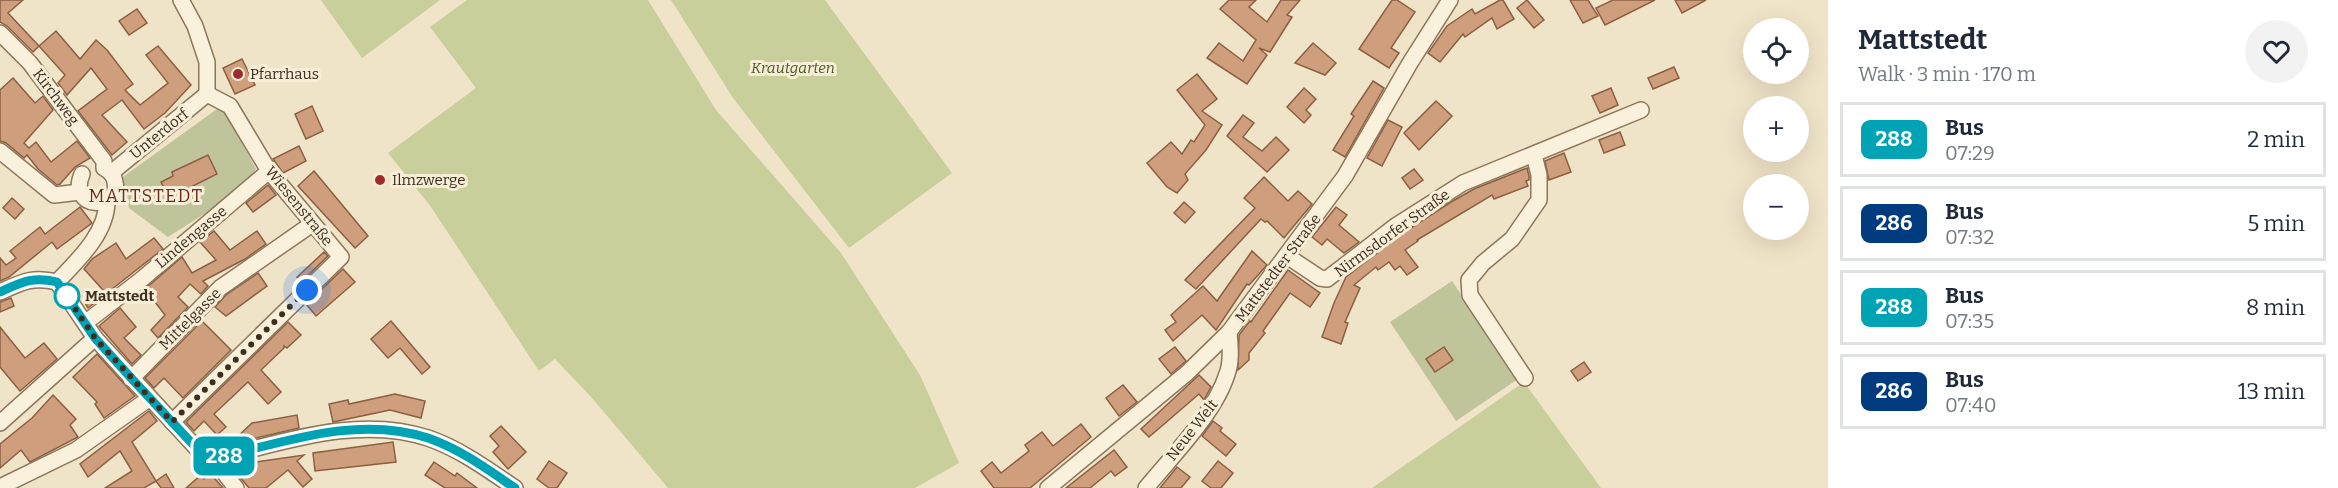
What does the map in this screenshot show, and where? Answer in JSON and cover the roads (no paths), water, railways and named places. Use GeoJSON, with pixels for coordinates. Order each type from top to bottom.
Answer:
{"type":"FeatureCollection","features":[{"type":"Feature","properties":{"kind":"street"},"geometry":{"type":"LineString","coordinates":[[181,0],[195,26],[207,62],[207,94]]}},
{"type":"Feature","properties":{"kind":"street","name":"Mattstedter Straße"},"geometry":{"type":"LineString","coordinates":[[1048,488],[1186,373],[1229,332],[1345,176],[1410,63],[1450,0]]}},
{"type":"Feature","properties":{"kind":"street","name":"Kirchweg"},"geometry":{"type":"LineString","coordinates":[[0,33],[30,63],[104,161],[107,170]]}},
{"type":"Feature","properties":{"kind":"street","name":"Wiesenstraße"},"geometry":{"type":"LineString","coordinates":[[172,422],[341,257],[268,171],[230,106],[207,94]]}},
{"type":"Feature","properties":{"kind":"street","name":"Unterdorf"},"geometry":{"type":"LineString","coordinates":[[107,170],[207,94]]}},
{"type":"Feature","properties":{"kind":"street","name":"Nirmsdorfer Straße"},"geometry":{"type":"LineString","coordinates":[[1287,256],[1320,278],[1327,279],[1397,225],[1463,183],[1641,110]]}},
{"type":"Feature","properties":{"kind":"street"},"geometry":{"type":"LineString","coordinates":[[0,151],[54,195],[80,192]]}},
{"type":"Feature","properties":{"kind":"street"},"geometry":{"type":"LineString","coordinates":[[1525,378],[1470,295],[1469,280],[1483,263],[1512,239],[1539,200],[1539,176],[1534,155]]}},
{"type":"Feature","properties":{"kind":"street"},"geometry":{"type":"LineString","coordinates":[[57,282],[88,248],[102,223],[107,210],[107,201],[116,186],[107,170]]}},
{"type":"Feature","properties":{"kind":"street","name":"Lindengasse"},"geometry":{"type":"LineString","coordinates":[[85,323],[142,279],[268,171]]}},
{"type":"Feature","properties":{"kind":"street"},"geometry":{"type":"LineString","coordinates":[[82,174],[80,192],[89,201],[95,203],[107,201]]}},
{"type":"Feature","properties":{"kind":"street","name":"Mittelgasse"},"geometry":{"type":"LineString","coordinates":[[132,379],[219,288],[312,224]]}},
{"type":"Feature","properties":{"kind":"street"},"geometry":{"type":"LineString","coordinates":[[0,292],[20,283],[40,278],[57,282],[95,338],[201,453],[217,458],[333,432],[368,428],[387,429],[429,438],[455,449],[515,488]]}},
{"type":"Feature","properties":{"kind":"street","name":"Neue Welt"},"geometry":{"type":"LineString","coordinates":[[1146,488],[1218,399],[1228,372],[1229,332]]}},
{"type":"Feature","properties":{"kind":"street"},"geometry":{"type":"LineString","coordinates":[[0,423],[95,338]]}},
{"type":"Feature","properties":{"kind":"street"},"geometry":{"type":"LineString","coordinates":[[0,487],[76,450],[150,398]]}},
{"type":"Feature","properties":{"kind":"street"},"geometry":{"type":"LineString","coordinates":[[217,458],[222,470],[236,488]]}},
{"type":"Feature","properties":{"kind":"place","name":"Pfarrhaus"},"geometry":{"type":"Point","coordinates":[238,74]}},
{"type":"Feature","properties":{"kind":"place","name":"Ilmzwerge"},"geometry":{"type":"Point","coordinates":[380,180]}},
{"type":"Feature","properties":{"kind":"place","name":"Mattstedt"},"geometry":{"type":"Point","coordinates":[67,296]}},
{"type":"Feature","properties":{"kind":"district","name":"MATTSTEDT"},"geometry":{"type":"Point","coordinates":[146,196]}},
{"type":"Feature","properties":{"kind":"park label","name":"Krautgarten"},"geometry":{"type":"Point","coordinates":[793,68]}}]}
